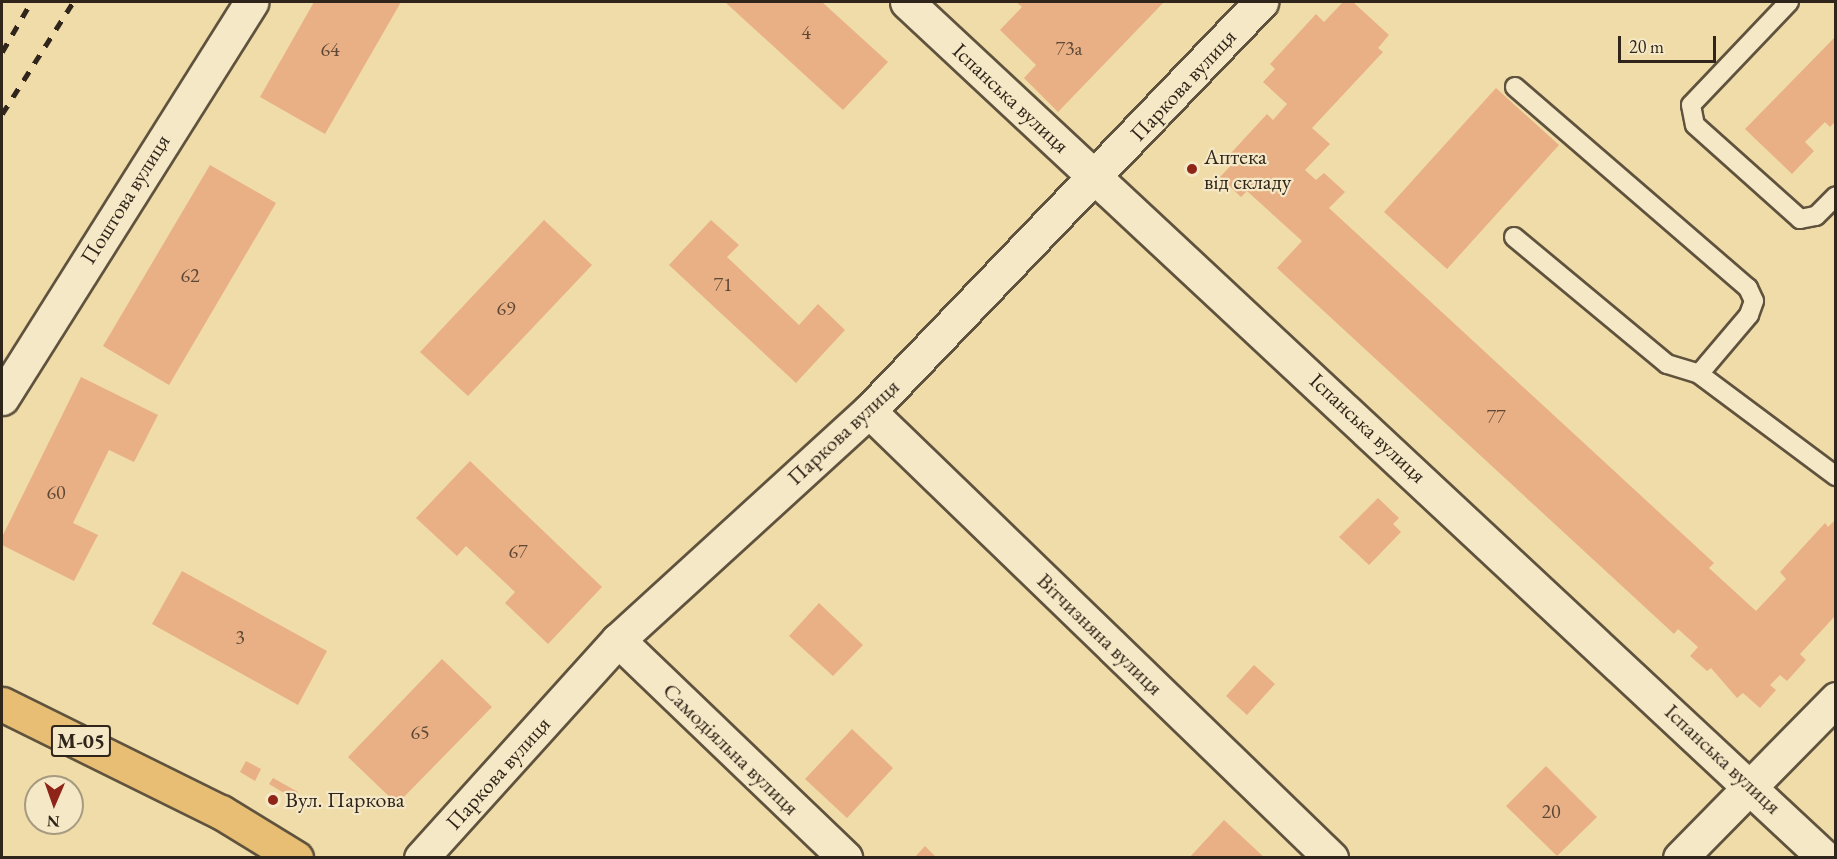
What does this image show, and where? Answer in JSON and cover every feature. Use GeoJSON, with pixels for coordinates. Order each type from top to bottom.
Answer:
{"type":"FeatureCollection","features":[{"type":"Feature","properties":{"kind":"main road","name":"М-05"},"geometry":{"type":"LineString","coordinates":[[2,704],[221,812],[296,858]]}},
{"type":"Feature","properties":{"kind":"street","name":"Поштова вулиця"},"geometry":{"type":"LineString","coordinates":[[2,399],[251,2]]}},
{"type":"Feature","properties":{"kind":"street","name":"Іспанська вулиця"},"geometry":{"type":"LineString","coordinates":[[907,2],[1751,784],[1825,858]]}},
{"type":"Feature","properties":{"kind":"street","name":"Паркова вулиця"},"geometry":{"type":"LineString","coordinates":[[422,858],[618,640],[869,411],[1097,177],[1261,2]]}},
{"type":"Feature","properties":{"kind":"street","name":"Вітчизняна вулиця"},"geometry":{"type":"LineString","coordinates":[[869,411],[1331,858]]}},
{"type":"Feature","properties":{"kind":"street","name":"Самодіяльна вулиця"},"geometry":{"type":"LineString","coordinates":[[618,640],[845,858]]}},
{"type":"Feature","properties":{"kind":"street"},"geometry":{"type":"LineString","coordinates":[[1680,858],[1836,699]]}},
{"type":"Feature","properties":{"kind":"lane"},"geometry":{"type":"LineString","coordinates":[[1789,2],[1691,105],[1695,125],[1800,219],[1816,216],[1836,196]]}},
{"type":"Feature","properties":{"kind":"lane"},"geometry":{"type":"LineString","coordinates":[[1515,87],[1748,288],[1754,301],[1749,315],[1699,374]]}},
{"type":"Feature","properties":{"kind":"lane"},"geometry":{"type":"LineString","coordinates":[[1514,237],[1666,364],[1699,374],[1836,476]]}},
{"type":"Feature","properties":{"kind":"building"},"geometry":{"type":"Polygon","coordinates":[[[314,2],[401,2],[325,134],[260,97],[314,2]]]}},
{"type":"Feature","properties":{"kind":"building"},"geometry":{"type":"Polygon","coordinates":[[[725,2],[822,2],[888,62],[843,110],[725,2]]]}},
{"type":"Feature","properties":{"kind":"building"},"geometry":{"type":"Polygon","coordinates":[[[1016,2],[1164,2],[1058,112],[1024,78],[1036,65],[1000,30],[1022,7],[1016,2]]]}},
{"type":"Feature","properties":{"kind":"building"},"geometry":{"type":"Polygon","coordinates":[[[1343,2],[1353,2],[1389,35],[1378,48],[1383,52],[1312,128],[1330,144],[1305,170],[1316,180],[1324,173],[1345,192],[1329,208],[1714,563],[1709,568],[1756,611],[1786,579],[1780,572],[1825,523],[1828,527],[1836,519],[1836,615],[1800,654],[1806,660],[1787,681],[1780,675],[1770,685],[1776,690],[1760,708],[1743,693],[1737,698],[1711,668],[1707,671],[1690,656],[1698,647],[1678,629],[1674,634],[1277,268],[1302,241],[1247,191],[1241,197],[1220,177],[1237,159],[1231,153],[1267,114],[1273,120],[1287,104],[1263,82],[1275,69],[1270,64],[1316,14],[1324,22],[1343,2]]]}},
{"type":"Feature","properties":{"kind":"building"},"geometry":{"type":"Polygon","coordinates":[[[1836,36],[1836,121],[1830,127],[1825,122],[1805,142],[1814,151],[1792,174],[1745,129],[1836,36]]]}},
{"type":"Feature","properties":{"kind":"building"},"geometry":{"type":"Polygon","coordinates":[[[1496,88],[1559,145],[1447,269],[1384,212],[1496,88]]]}},
{"type":"Feature","properties":{"kind":"building"},"geometry":{"type":"Polygon","coordinates":[[[210,165],[276,203],[169,385],[103,346],[210,165]]]}},
{"type":"Feature","properties":{"kind":"building"},"geometry":{"type":"Polygon","coordinates":[[[544,220],[592,265],[468,396],[420,352],[544,220]]]}},
{"type":"Feature","properties":{"kind":"building"},"geometry":{"type":"Polygon","coordinates":[[[711,220],[739,245],[727,257],[799,325],[818,304],[845,330],[796,383],[669,265],[711,220]]]}},
{"type":"Feature","properties":{"kind":"building"},"geometry":{"type":"Polygon","coordinates":[[[81,377],[158,415],[134,462],[109,450],[73,523],[98,535],[74,581],[2,545],[2,537],[81,377]]]}},
{"type":"Feature","properties":{"kind":"building"},"geometry":{"type":"Polygon","coordinates":[[[470,461],[602,587],[548,644],[505,603],[515,592],[466,546],[457,556],[416,518],[470,461]]]}},
{"type":"Feature","properties":{"kind":"building"},"geometry":{"type":"Polygon","coordinates":[[[1378,498],[1399,518],[1393,524],[1401,532],[1369,565],[1339,537],[1378,498]]]}},
{"type":"Feature","properties":{"kind":"building"},"geometry":{"type":"Polygon","coordinates":[[[182,571],[327,651],[298,705],[152,624],[182,571]]]}},
{"type":"Feature","properties":{"kind":"building"},"geometry":{"type":"Polygon","coordinates":[[[819,603],[863,645],[833,676],[789,636],[819,603]]]}},
{"type":"Feature","properties":{"kind":"building"},"geometry":{"type":"Polygon","coordinates":[[[442,659],[492,707],[397,804],[348,757],[442,659]]]}},
{"type":"Feature","properties":{"kind":"building"},"geometry":{"type":"Polygon","coordinates":[[[1254,665],[1275,684],[1247,715],[1226,696],[1254,665]]]}},
{"type":"Feature","properties":{"kind":"building"},"geometry":{"type":"Polygon","coordinates":[[[852,729],[893,768],[847,818],[805,779],[852,729]]]}},
{"type":"Feature","properties":{"kind":"building"},"geometry":{"type":"Polygon","coordinates":[[[246,761],[261,769],[255,781],[240,772],[246,761]]]}},
{"type":"Feature","properties":{"kind":"building"},"geometry":{"type":"Polygon","coordinates":[[[1546,766],[1597,817],[1557,856],[1506,806],[1546,766]]]}},
{"type":"Feature","properties":{"kind":"building"},"geometry":{"type":"Polygon","coordinates":[[[273,778],[298,792],[294,799],[269,784],[273,778]]]}},
{"type":"Feature","properties":{"kind":"building"},"geometry":{"type":"Polygon","coordinates":[[[1224,820],[1265,858],[1189,858],[1224,820]]]}},
{"type":"Feature","properties":{"kind":"building"},"geometry":{"type":"Polygon","coordinates":[[[925,846],[937,858],[914,858],[925,846]]]}},
{"type":"Feature","properties":{"kind":"railway"},"geometry":{"type":"LineString","coordinates":[[2,52],[31,2]]}},
{"type":"Feature","properties":{"kind":"railway"},"geometry":{"type":"LineString","coordinates":[[2,114],[73,2]]}},
{"type":"Feature","properties":{"kind":"place","name":"Аптека від складу"},"geometry":{"type":"Point","coordinates":[1192,169]}},
{"type":"Feature","properties":{"kind":"place","name":"Вул. Паркова"},"geometry":{"type":"Point","coordinates":[273,800]}}]}
